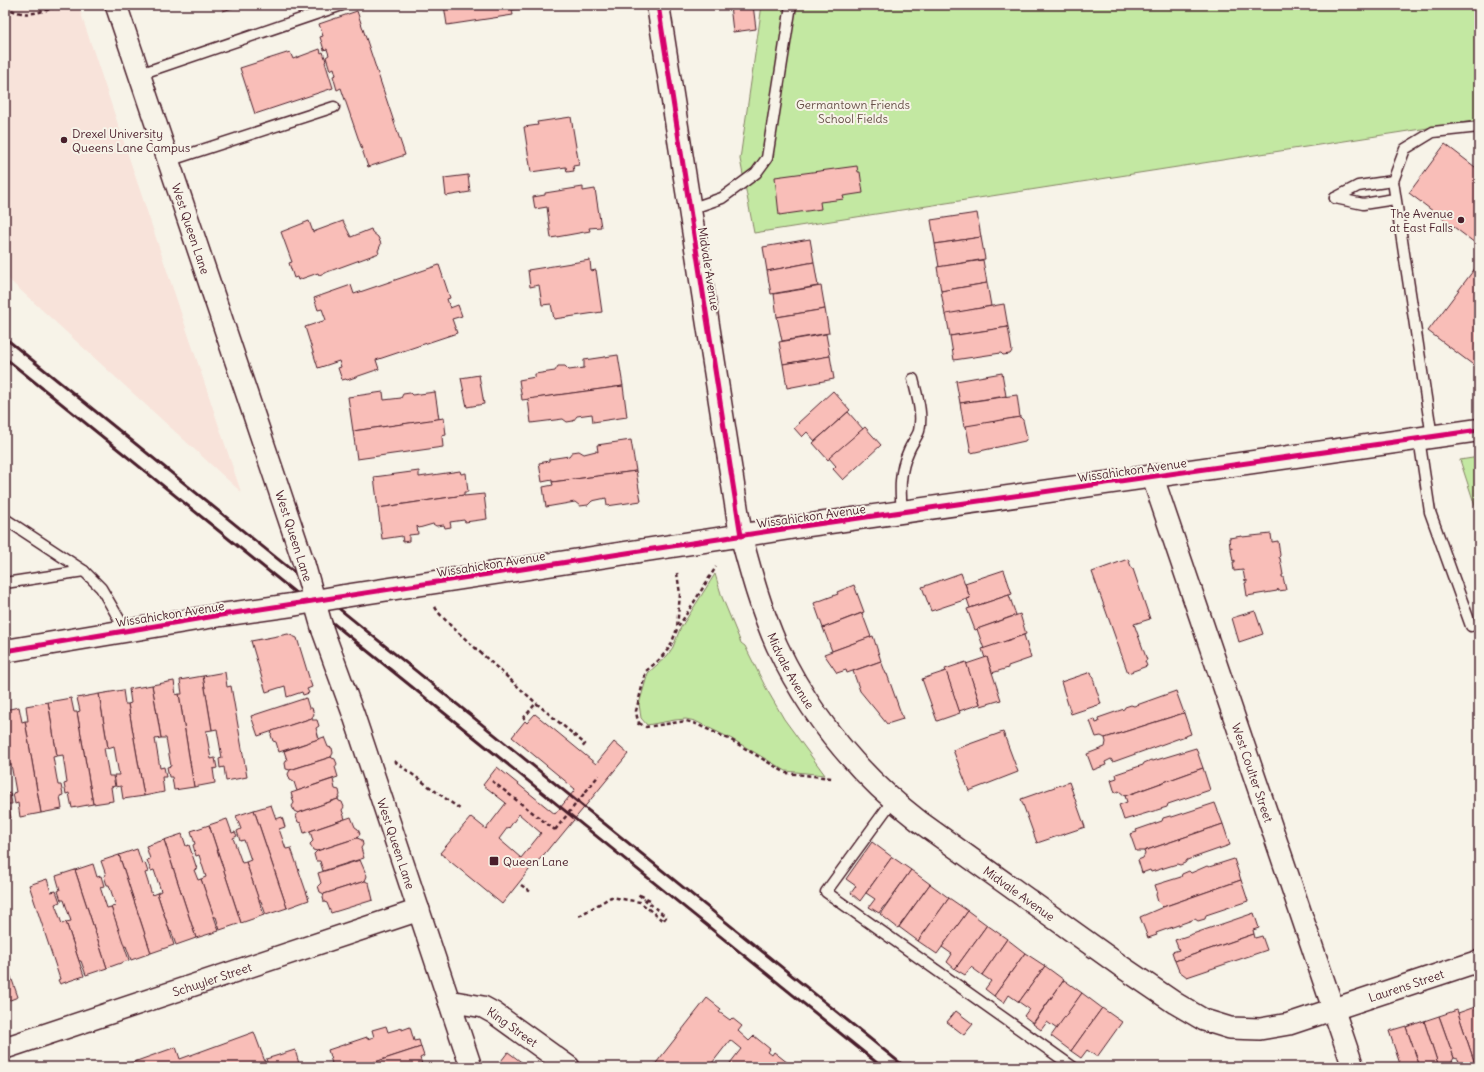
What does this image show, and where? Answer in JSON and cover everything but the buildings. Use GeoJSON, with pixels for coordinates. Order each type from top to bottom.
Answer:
{"type":"FeatureCollection","features":[{"type":"Feature","properties":{"kind":"street","name":"West Queen Lane"},"geometry":{"type":"LineString","coordinates":[[116,5],[304,564],[324,631],[472,1067]]}},
{"type":"Feature","properties":{"kind":"street","name":"Midvale Avenue"},"geometry":{"type":"LineString","coordinates":[[658,5],[741,536],[750,573],[777,645],[796,682],[814,712],[854,762],[893,800],[920,822],[1125,969],[1175,1003],[1204,1020],[1230,1028],[1260,1029],[1289,1024],[1333,1009]]}},
{"type":"Feature","properties":{"kind":"street","name":"Wissahickon Avenue"},"geometry":{"type":"LineString","coordinates":[[5,651],[344,596],[741,536],[1479,430]]}},
{"type":"Feature","properties":{"kind":"street","name":"West Coulter Street"},"geometry":{"type":"LineString","coordinates":[[1153,478],[1353,1067]]}},
{"type":"Feature","properties":{"kind":"street","name":"Schuyler Street"},"geometry":{"type":"LineString","coordinates":[[5,1048],[419,910]]}},
{"type":"Feature","properties":{"kind":"street","name":"Laurens Street"},"geometry":{"type":"LineString","coordinates":[[1333,1009],[1479,961]]}},
{"type":"Feature","properties":{"kind":"street","name":"King Street"},"geometry":{"type":"LineString","coordinates":[[449,1001],[483,1007],[494,1013],[569,1067]]}},
{"type":"Feature","properties":{"kind":"lane"},"geometry":{"type":"LineString","coordinates":[[140,74],[342,5]]}},
{"type":"Feature","properties":{"kind":"lane"},"geometry":{"type":"LineString","coordinates":[[690,209],[722,198],[756,172],[767,158],[791,5]]}},
{"type":"Feature","properties":{"kind":"lane"},"geometry":{"type":"LineString","coordinates":[[168,162],[334,107]]}},
{"type":"Feature","properties":{"kind":"lane"},"geometry":{"type":"LineString","coordinates":[[1471,626],[1430,512],[1425,438],[1393,181],[1405,149],[1433,132],[1479,127]]}},
{"type":"Feature","properties":{"kind":"lane"},"geometry":{"type":"LineString","coordinates":[[1393,181],[1358,186],[1335,198],[1363,204],[1396,199]]}},
{"type":"Feature","properties":{"kind":"lane"},"geometry":{"type":"LineString","coordinates":[[902,513],[900,489],[901,469],[919,432],[921,413],[913,379]]}},
{"type":"Feature","properties":{"kind":"lane"},"geometry":{"type":"LineString","coordinates":[[5,519],[84,571],[101,588],[126,631]]}},
{"type":"Feature","properties":{"kind":"lane"},"geometry":{"type":"LineString","coordinates":[[5,583],[84,571]]}},
{"type":"Feature","properties":{"kind":"lane"},"geometry":{"type":"LineString","coordinates":[[893,800],[826,892],[1073,1067]]}},
{"type":"Feature","properties":{"kind":"path"},"geometry":{"type":"LineString","coordinates":[[5,7],[20,14],[34,14],[62,5]]}},
{"type":"Feature","properties":{"kind":"path"},"geometry":{"type":"LineString","coordinates":[[716,567],[677,629],[670,647],[659,660],[646,670],[636,711],[639,724],[646,727],[686,721],[694,722],[731,740],[786,773],[832,778]]}},
{"type":"Feature","properties":{"kind":"path"},"geometry":{"type":"LineString","coordinates":[[677,573],[680,594],[677,629]]}},
{"type":"Feature","properties":{"kind":"path"},"geometry":{"type":"LineString","coordinates":[[435,607],[450,625],[536,703],[585,744],[581,749]]}},
{"type":"Feature","properties":{"kind":"path"},"geometry":{"type":"LineString","coordinates":[[523,719],[536,703]]}},
{"type":"Feature","properties":{"kind":"path"},"geometry":{"type":"LineString","coordinates":[[392,760],[460,809]]}},
{"type":"Feature","properties":{"kind":"path"},"geometry":{"type":"LineString","coordinates":[[492,781],[555,830],[599,775]]}},
{"type":"Feature","properties":{"kind":"path"},"geometry":{"type":"LineString","coordinates":[[521,885],[532,893]]}},
{"type":"Feature","properties":{"kind":"path"},"geometry":{"type":"LineString","coordinates":[[579,916],[611,897],[640,902],[663,921],[666,917],[638,894],[652,902]]}},
{"type":"Feature","properties":{"kind":"shaded area","name":"Drexel University Queens Lane Campus"},"geometry":{"type":"Polygon","coordinates":[[[5,5],[78,5],[241,492],[5,276],[5,5]]]}},
{"type":"Feature","properties":{"kind":"green space","name":"Germantown Friends School Fields"},"geometry":{"type":"Polygon","coordinates":[[[762,5],[1479,5],[1479,120],[754,233],[740,159],[762,5]]]}},
{"type":"Feature","properties":{"kind":"green space"},"geometry":{"type":"Polygon","coordinates":[[[1479,457],[1479,518],[1460,460],[1479,457]]]}},
{"type":"Feature","properties":{"kind":"green space"},"geometry":{"type":"Polygon","coordinates":[[[715,574],[722,597],[741,643],[745,646],[766,688],[784,719],[825,775],[786,771],[732,739],[695,721],[686,719],[647,725],[641,718],[639,704],[648,673],[667,656],[673,647],[680,629],[715,574]]]}},
{"type":"Feature","properties":{"kind":"railway"},"geometry":{"type":"LineString","coordinates":[[5,338],[905,1067]]}},
{"type":"Feature","properties":{"kind":"railway"},"geometry":{"type":"LineString","coordinates":[[5,358],[882,1067]]}},
{"type":"Feature","properties":{"kind":"cycle path"},"geometry":{"type":"LineString","coordinates":[[658,5],[741,536]]}},
{"type":"Feature","properties":{"kind":"cycle path"},"geometry":{"type":"LineString","coordinates":[[5,651],[221,615],[803,526],[1479,430]]}},
{"type":"Feature","properties":{"kind":"place","name":"Drexel University Queens Lane Campus"},"geometry":{"type":"Point","coordinates":[64,140]}},
{"type":"Feature","properties":{"kind":"place","name":"The Avenue at East Falls"},"geometry":{"type":"Point","coordinates":[1461,220]}},
{"type":"Feature","properties":{"kind":"place","name":"Queen Lane"},"geometry":{"type":"Point","coordinates":[494,861]}}]}
